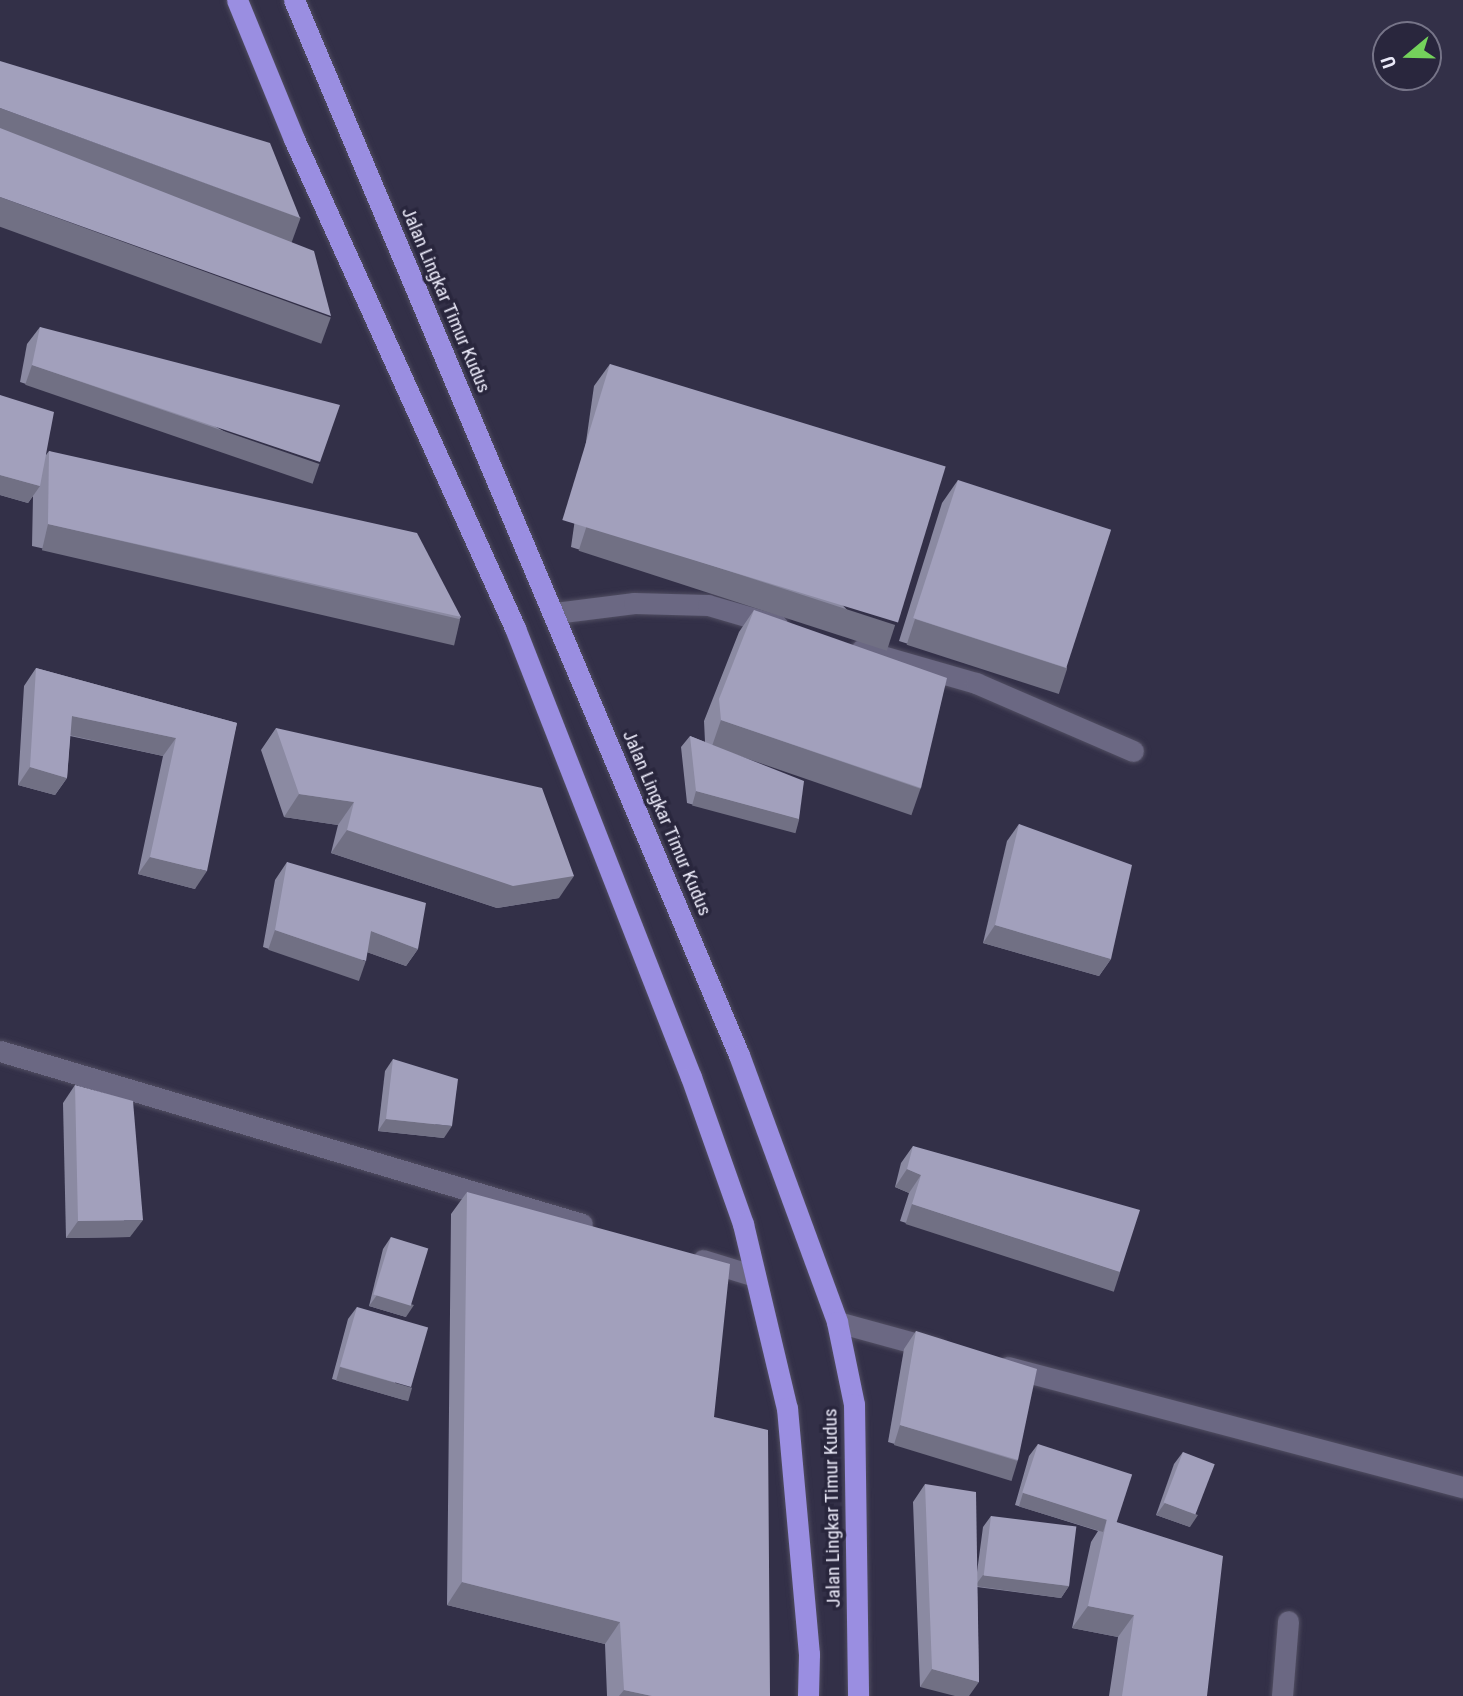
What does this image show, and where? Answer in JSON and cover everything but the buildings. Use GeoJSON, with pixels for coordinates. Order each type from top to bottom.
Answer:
{"type":"FeatureCollection","features":[{"type":"Feature","properties":{"kind":"highway","name":"Jalan Lingkar Timur Kudus"},"geometry":{"type":"LineString","coordinates":[[237,0],[294,139],[515,628],[691,1077],[743,1224],[788,1408],[809,1654],[808,1696]]}},
{"type":"Feature","properties":{"kind":"highway","name":"Jalan Lingkar Timur Kudus"},"geometry":{"type":"LineString","coordinates":[[294,0],[555,612],[739,1055],[837,1322],[854,1404],[858,1696]]}},
{"type":"Feature","properties":{"kind":"street"},"geometry":{"type":"LineString","coordinates":[[555,612],[634,603],[708,605],[802,632]]}},
{"type":"Feature","properties":{"kind":"street"},"geometry":{"type":"LineString","coordinates":[[842,644],[976,683],[1133,751]]}},
{"type":"Feature","properties":{"kind":"street"},"geometry":{"type":"LineString","coordinates":[[0,1051],[596,1228]]}},
{"type":"Feature","properties":{"kind":"street"},"geometry":{"type":"LineString","coordinates":[[689,1256],[755,1276]]}},
{"type":"Feature","properties":{"kind":"street"},"geometry":{"type":"LineString","coordinates":[[837,1322],[957,1354]]}},
{"type":"Feature","properties":{"kind":"street"},"geometry":{"type":"LineString","coordinates":[[983,1361],[1463,1487]]}},
{"type":"Feature","properties":{"kind":"street"},"geometry":{"type":"LineString","coordinates":[[1282,1696],[1288,1620]]}}]}
